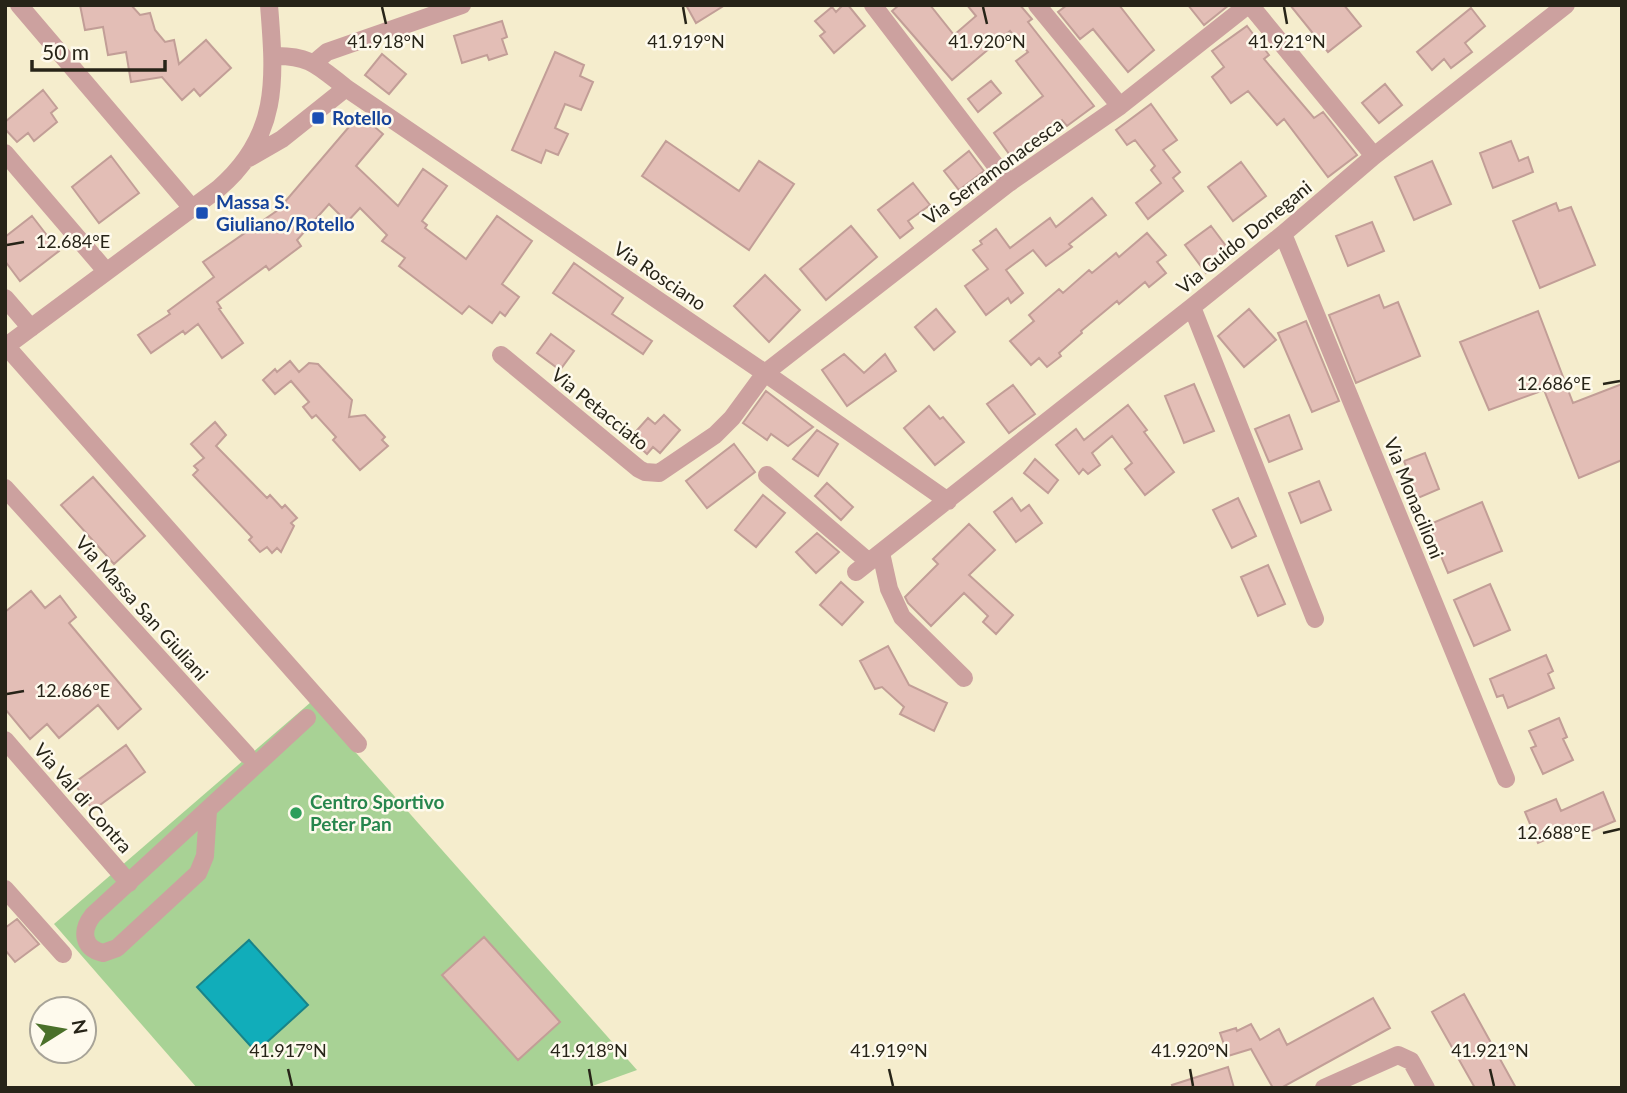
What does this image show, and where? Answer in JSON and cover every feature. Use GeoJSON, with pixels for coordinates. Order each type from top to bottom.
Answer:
{"type":"FeatureCollection","features":[{"type":"Feature","properties":{"kind":"street"},"geometry":{"type":"LineString","coordinates":[[19,5],[192,208]]}},
{"type":"Feature","properties":{"kind":"street"},"geometry":{"type":"LineString","coordinates":[[270,5],[273,57],[266,120],[246,159],[225,183],[6,347],[358,744]]}},
{"type":"Feature","properties":{"kind":"street"},"geometry":{"type":"LineString","coordinates":[[273,57],[295,56],[314,63],[327,52],[462,5]]}},
{"type":"Feature","properties":{"kind":"street"},"geometry":{"type":"LineString","coordinates":[[873,5],[1009,183]]}},
{"type":"Feature","properties":{"kind":"street"},"geometry":{"type":"LineString","coordinates":[[1037,5],[1119,106]]}},
{"type":"Feature","properties":{"kind":"street"},"geometry":{"type":"LineString","coordinates":[[1249,5],[1374,156]]}},
{"type":"Feature","properties":{"kind":"street","name":"Via Serramonacesca"},"geometry":{"type":"LineString","coordinates":[[765,373],[1009,183],[1119,106],[1249,5]]}},
{"type":"Feature","properties":{"kind":"street","name":"Via Guido Donegani"},"geometry":{"type":"LineString","coordinates":[[868,562],[1192,307],[1374,156],[1566,5]]}},
{"type":"Feature","properties":{"kind":"street","name":"Via Rosciano"},"geometry":{"type":"LineString","coordinates":[[314,63],[346,88],[948,501]]}},
{"type":"Feature","properties":{"kind":"street"},"geometry":{"type":"LineString","coordinates":[[246,159],[282,139],[346,88]]}},
{"type":"Feature","properties":{"kind":"street"},"geometry":{"type":"LineString","coordinates":[[5,153],[106,271]]}},
{"type":"Feature","properties":{"kind":"street","name":"Via Monacilioni"},"geometry":{"type":"LineString","coordinates":[[1283,234],[1506,779]]}},
{"type":"Feature","properties":{"kind":"street"},"geometry":{"type":"LineString","coordinates":[[5,298],[31,328]]}},
{"type":"Feature","properties":{"kind":"street"},"geometry":{"type":"LineString","coordinates":[[1192,307],[1315,619]]}},
{"type":"Feature","properties":{"kind":"street","name":"Via Petacciato"},"geometry":{"type":"LineString","coordinates":[[502,355],[639,468],[652,474],[666,470],[715,435],[732,418],[765,373]]}},
{"type":"Feature","properties":{"kind":"street"},"geometry":{"type":"LineString","coordinates":[[767,475],[868,562],[902,617],[964,678]]}},
{"type":"Feature","properties":{"kind":"street","name":"Via Massa San Giuliani"},"geometry":{"type":"LineString","coordinates":[[5,488],[247,755]]}},
{"type":"Feature","properties":{"kind":"street"},"geometry":{"type":"LineString","coordinates":[[208,811],[205,856],[194,878],[117,948],[103,953],[97,952],[85,939],[86,925],[307,718]]}},
{"type":"Feature","properties":{"kind":"street","name":"Via Val di Contra"},"geometry":{"type":"LineString","coordinates":[[5,740],[129,883]]}},
{"type":"Feature","properties":{"kind":"street"},"geometry":{"type":"LineString","coordinates":[[5,889],[63,954]]}},
{"type":"Feature","properties":{"kind":"street"},"geometry":{"type":"LineString","coordinates":[[1324,1088],[1398,1055],[1411,1061],[1426,1088]]}},
{"type":"Feature","properties":{"kind":"green space","name":"Centro Sportivo Peter Pan"},"geometry":{"type":"Polygon","coordinates":[[[311,702],[637,1070],[587,1088],[197,1088],[54,924],[311,702]]]}},
{"type":"Feature","properties":{"kind":"water"},"geometry":{"type":"Polygon","coordinates":[[[249,940],[308,1005],[256,1052],[197,987],[249,940]]]}},
{"type":"Feature","properties":{"kind":"building"},"geometry":{"type":"Polygon","coordinates":[[[80,5],[131,5],[140,15],[150,13],[155,30],[165,42],[174,40],[179,64],[206,40],[231,68],[200,96],[194,89],[182,100],[162,77],[131,82],[126,52],[108,55],[103,27],[85,30],[80,5]]]}},
{"type":"Feature","properties":{"kind":"building"},"geometry":{"type":"Polygon","coordinates":[[[686,5],[725,5],[696,23],[686,5]]]}},
{"type":"Feature","properties":{"kind":"building"},"geometry":{"type":"Polygon","coordinates":[[[843,5],[848,5],[865,26],[834,53],[820,36],[825,32],[815,21],[832,7],[836,12],[843,5]]]}},
{"type":"Feature","properties":{"kind":"building"},"geometry":{"type":"Polygon","coordinates":[[[899,5],[930,5],[954,35],[976,16],[967,5],[1020,5],[1032,19],[1028,22],[1094,106],[1067,126],[1062,120],[1012,158],[994,133],[1043,96],[1016,61],[1028,52],[1010,31],[952,80],[892,11],[899,5]]]}},
{"type":"Feature","properties":{"kind":"building"},"geometry":{"type":"Polygon","coordinates":[[[1067,5],[1119,5],[1154,50],[1128,72],[1093,29],[1080,39],[1058,12],[1067,5]]]}},
{"type":"Feature","properties":{"kind":"building"},"geometry":{"type":"Polygon","coordinates":[[[1188,5],[1229,5],[1204,25],[1188,5]]]}},
{"type":"Feature","properties":{"kind":"building"},"geometry":{"type":"Polygon","coordinates":[[[1290,5],[1344,5],[1361,26],[1328,52],[1290,5]]]}},
{"type":"Feature","properties":{"kind":"building"},"geometry":{"type":"Polygon","coordinates":[[[1471,8],[1485,26],[1465,43],[1472,52],[1451,68],[1444,59],[1432,70],[1417,52],[1471,8]]]}},
{"type":"Feature","properties":{"kind":"building"},"geometry":{"type":"Polygon","coordinates":[[[502,21],[507,37],[502,39],[507,54],[489,60],[487,55],[462,63],[454,36],[502,21]]]}},
{"type":"Feature","properties":{"kind":"building"},"geometry":{"type":"Polygon","coordinates":[[[1247,26],[1269,55],[1264,59],[1314,118],[1323,112],[1357,155],[1328,177],[1284,119],[1277,125],[1248,91],[1231,103],[1212,77],[1224,67],[1212,51],[1247,26]]]}},
{"type":"Feature","properties":{"kind":"building"},"geometry":{"type":"Polygon","coordinates":[[[555,52],[584,65],[580,76],[593,82],[581,110],[565,104],[555,128],[568,134],[558,155],[546,150],[541,163],[512,150],[555,52]]]}},
{"type":"Feature","properties":{"kind":"building"},"geometry":{"type":"Polygon","coordinates":[[[382,54],[406,74],[389,94],[365,75],[382,54]]]}},
{"type":"Feature","properties":{"kind":"building"},"geometry":{"type":"Polygon","coordinates":[[[991,81],[1001,93],[978,112],[968,99],[991,81]]]}},
{"type":"Feature","properties":{"kind":"building"},"geometry":{"type":"Polygon","coordinates":[[[1385,84],[1402,105],[1379,123],[1362,103],[1385,84]]]}},
{"type":"Feature","properties":{"kind":"building"},"geometry":{"type":"Polygon","coordinates":[[[43,90],[57,108],[51,113],[57,122],[34,141],[28,133],[17,142],[5,129],[5,122],[43,90]]]}},
{"type":"Feature","properties":{"kind":"building"},"geometry":{"type":"Polygon","coordinates":[[[1151,104],[1177,140],[1163,150],[1180,172],[1173,178],[1183,191],[1148,219],[1136,203],[1161,183],[1151,170],[1155,166],[1135,140],[1127,145],[1116,130],[1151,104]]]}},
{"type":"Feature","properties":{"kind":"building"},"geometry":{"type":"Polygon","coordinates":[[[360,114],[383,134],[356,166],[398,206],[423,169],[447,186],[422,221],[427,225],[425,228],[466,259],[497,216],[532,241],[502,284],[519,297],[505,316],[500,312],[492,323],[469,306],[462,314],[399,266],[405,258],[382,241],[387,235],[360,208],[347,222],[329,204],[297,240],[301,246],[269,270],[266,266],[217,302],[243,343],[222,358],[198,324],[151,353],[138,335],[170,314],[168,311],[214,277],[203,262],[278,210],[360,114]]]}},
{"type":"Feature","properties":{"kind":"building"},"geometry":{"type":"Polygon","coordinates":[[[666,141],[739,191],[759,161],[794,184],[749,250],[642,176],[666,141]]]}},
{"type":"Feature","properties":{"kind":"building"},"geometry":{"type":"Polygon","coordinates":[[[1511,141],[1519,161],[1528,157],[1533,172],[1493,188],[1480,153],[1511,141]]]}},
{"type":"Feature","properties":{"kind":"building"},"geometry":{"type":"Polygon","coordinates":[[[969,151],[984,171],[959,190],[944,171],[969,151]]]}},
{"type":"Feature","properties":{"kind":"building"},"geometry":{"type":"Polygon","coordinates":[[[111,156],[139,193],[99,223],[72,187],[111,156]]]}},
{"type":"Feature","properties":{"kind":"building"},"geometry":{"type":"Polygon","coordinates":[[[1432,161],[1451,204],[1414,220],[1395,177],[1432,161]]]}},
{"type":"Feature","properties":{"kind":"building"},"geometry":{"type":"Polygon","coordinates":[[[1241,162],[1266,196],[1233,221],[1208,187],[1241,162]]]}},
{"type":"Feature","properties":{"kind":"building"},"geometry":{"type":"Polygon","coordinates":[[[913,183],[930,205],[908,221],[913,228],[900,238],[878,210],[913,183]]]}},
{"type":"Feature","properties":{"kind":"building"},"geometry":{"type":"Polygon","coordinates":[[[1092,198],[1106,215],[1069,244],[1072,247],[1046,266],[1033,250],[1006,270],[1023,293],[1011,303],[1008,298],[986,315],[965,286],[988,269],[973,250],[982,244],[980,241],[996,229],[1010,248],[1050,218],[1056,227],[1092,198]]]}},
{"type":"Feature","properties":{"kind":"building"},"geometry":{"type":"Polygon","coordinates":[[[1556,203],[1559,211],[1571,207],[1595,265],[1540,288],[1513,221],[1556,203]]]}},
{"type":"Feature","properties":{"kind":"building"},"geometry":{"type":"Polygon","coordinates":[[[32,216],[59,251],[20,281],[5,261],[5,237],[32,216]]]}},
{"type":"Feature","properties":{"kind":"building"},"geometry":{"type":"Polygon","coordinates":[[[1372,222],[1384,251],[1348,266],[1336,236],[1372,222]]]}},
{"type":"Feature","properties":{"kind":"building"},"geometry":{"type":"Polygon","coordinates":[[[851,226],[877,257],[826,300],[800,269],[851,226]]]}},
{"type":"Feature","properties":{"kind":"building"},"geometry":{"type":"Polygon","coordinates":[[[1211,226],[1232,254],[1206,273],[1185,245],[1211,226]]]}},
{"type":"Feature","properties":{"kind":"building"},"geometry":{"type":"Polygon","coordinates":[[[1147,233],[1166,255],[1157,262],[1166,273],[1149,287],[1145,282],[1119,304],[1117,301],[1081,331],[1082,333],[1059,353],[1061,356],[1047,367],[1039,358],[1031,365],[1010,341],[1034,321],[1029,315],[1059,289],[1063,293],[1089,270],[1092,273],[1116,253],[1119,257],[1147,233]]]}},
{"type":"Feature","properties":{"kind":"building"},"geometry":{"type":"Polygon","coordinates":[[[574,263],[623,298],[612,314],[652,341],[643,354],[553,293],[574,263]]]}},
{"type":"Feature","properties":{"kind":"building"},"geometry":{"type":"Polygon","coordinates":[[[765,275],[800,310],[769,342],[734,306],[765,275]]]}},
{"type":"Feature","properties":{"kind":"building"},"geometry":{"type":"Polygon","coordinates":[[[1379,295],[1384,308],[1398,302],[1420,356],[1356,383],[1329,315],[1379,295]]]}},
{"type":"Feature","properties":{"kind":"building"},"geometry":{"type":"Polygon","coordinates":[[[936,309],[955,332],[934,350],[915,327],[936,309]]]}},
{"type":"Feature","properties":{"kind":"building"},"geometry":{"type":"Polygon","coordinates":[[[1249,309],[1276,340],[1244,367],[1218,336],[1249,309]]]}},
{"type":"Feature","properties":{"kind":"building"},"geometry":{"type":"Polygon","coordinates":[[[1538,311],[1573,403],[1622,384],[1622,460],[1579,478],[1544,390],[1489,410],[1460,342],[1538,311]]]}},
{"type":"Feature","properties":{"kind":"building"},"geometry":{"type":"Polygon","coordinates":[[[1306,321],[1339,401],[1312,412],[1278,333],[1306,321]]]}},
{"type":"Feature","properties":{"kind":"building"},"geometry":{"type":"Polygon","coordinates":[[[551,334],[574,351],[560,370],[537,353],[551,334]]]}},
{"type":"Feature","properties":{"kind":"building"},"geometry":{"type":"Polygon","coordinates":[[[844,354],[864,373],[885,354],[896,371],[847,406],[822,370],[844,354]]]}},
{"type":"Feature","properties":{"kind":"building"},"geometry":{"type":"Polygon","coordinates":[[[290,361],[299,372],[309,363],[318,364],[352,400],[349,417],[365,415],[385,437],[382,440],[388,446],[360,470],[333,440],[336,437],[316,415],[312,418],[303,407],[309,402],[291,381],[275,394],[263,380],[290,361]]]}},
{"type":"Feature","properties":{"kind":"building"},"geometry":{"type":"Polygon","coordinates":[[[1194,384],[1214,431],[1184,443],[1165,396],[1194,384]]]}},
{"type":"Feature","properties":{"kind":"building"},"geometry":{"type":"Polygon","coordinates":[[[1013,385],[1035,414],[1009,433],[987,404],[1013,385]]]}},
{"type":"Feature","properties":{"kind":"building"},"geometry":{"type":"Polygon","coordinates":[[[766,391],[813,427],[788,446],[771,434],[767,440],[743,423],[766,391]]]}},
{"type":"Feature","properties":{"kind":"building"},"geometry":{"type":"Polygon","coordinates":[[[1128,405],[1174,472],[1145,495],[1125,469],[1132,463],[1112,436],[1092,453],[1100,465],[1088,474],[1083,469],[1079,474],[1056,445],[1076,429],[1084,440],[1128,405]]]}},
{"type":"Feature","properties":{"kind":"building"},"geometry":{"type":"Polygon","coordinates":[[[929,406],[940,419],[943,417],[964,442],[935,465],[904,428],[929,406]]]}},
{"type":"Feature","properties":{"kind":"building"},"geometry":{"type":"Polygon","coordinates":[[[664,415],[680,430],[660,453],[653,447],[647,454],[630,438],[648,418],[655,424],[664,415]]]}},
{"type":"Feature","properties":{"kind":"building"},"geometry":{"type":"Polygon","coordinates":[[[1289,415],[1302,449],[1269,462],[1255,429],[1289,415]]]}},
{"type":"Feature","properties":{"kind":"building"},"geometry":{"type":"Polygon","coordinates":[[[215,422],[226,435],[216,446],[267,498],[270,495],[282,508],[285,505],[297,518],[291,523],[294,526],[281,552],[277,548],[272,553],[267,547],[260,552],[249,540],[252,537],[193,475],[198,470],[194,466],[204,458],[191,444],[215,422]]]}},
{"type":"Feature","properties":{"kind":"building"},"geometry":{"type":"Polygon","coordinates":[[[817,430],[838,444],[818,476],[793,459],[817,430]]]}},
{"type":"Feature","properties":{"kind":"building"},"geometry":{"type":"Polygon","coordinates":[[[734,444],[755,472],[707,508],[686,481],[734,444]]]}},
{"type":"Feature","properties":{"kind":"building"},"geometry":{"type":"Polygon","coordinates":[[[1425,453],[1439,489],[1418,498],[1404,461],[1425,453]]]}},
{"type":"Feature","properties":{"kind":"building"},"geometry":{"type":"Polygon","coordinates":[[[1035,459],[1058,480],[1048,493],[1024,473],[1035,459]]]}},
{"type":"Feature","properties":{"kind":"building"},"geometry":{"type":"Polygon","coordinates":[[[93,477],[145,536],[114,564],[61,505],[93,477]]]}},
{"type":"Feature","properties":{"kind":"building"},"geometry":{"type":"Polygon","coordinates":[[[1319,481],[1331,510],[1301,523],[1289,493],[1319,481]]]}},
{"type":"Feature","properties":{"kind":"building"},"geometry":{"type":"Polygon","coordinates":[[[827,483],[853,507],[841,520],[815,496],[827,483]]]}},
{"type":"Feature","properties":{"kind":"building"},"geometry":{"type":"Polygon","coordinates":[[[763,495],[785,513],[756,547],[735,530],[763,495]]]}},
{"type":"Feature","properties":{"kind":"building"},"geometry":{"type":"Polygon","coordinates":[[[1012,498],[1021,511],[1029,505],[1042,523],[1016,542],[994,512],[1012,498]]]}},
{"type":"Feature","properties":{"kind":"building"},"geometry":{"type":"Polygon","coordinates":[[[1238,498],[1256,536],[1232,548],[1213,510],[1238,498]]]}},
{"type":"Feature","properties":{"kind":"building"},"geometry":{"type":"Polygon","coordinates":[[[1482,502],[1502,551],[1448,573],[1428,525],[1482,502]]]}},
{"type":"Feature","properties":{"kind":"building"},"geometry":{"type":"Polygon","coordinates":[[[969,524],[995,550],[969,575],[1013,615],[996,634],[983,622],[988,616],[964,593],[931,626],[905,597],[938,564],[933,559],[969,524]]]}},
{"type":"Feature","properties":{"kind":"building"},"geometry":{"type":"Polygon","coordinates":[[[817,533],[839,552],[816,573],[796,552],[817,533]]]}},
{"type":"Feature","properties":{"kind":"building"},"geometry":{"type":"Polygon","coordinates":[[[1268,565],[1285,604],[1258,616],[1241,577],[1268,565]]]}},
{"type":"Feature","properties":{"kind":"building"},"geometry":{"type":"Polygon","coordinates":[[[841,582],[863,602],[842,625],[820,605],[841,582]]]}},
{"type":"Feature","properties":{"kind":"building"},"geometry":{"type":"Polygon","coordinates":[[[1490,584],[1510,630],[1474,646],[1454,600],[1490,584]]]}},
{"type":"Feature","properties":{"kind":"building"},"geometry":{"type":"Polygon","coordinates":[[[31,591],[45,608],[60,596],[76,617],[69,623],[141,709],[118,729],[98,705],[59,738],[47,724],[30,739],[5,709],[5,612],[31,591]]]}},
{"type":"Feature","properties":{"kind":"building"},"geometry":{"type":"Polygon","coordinates":[[[888,646],[909,685],[947,703],[934,731],[900,714],[904,707],[882,687],[875,689],[860,661],[888,646]]]}},
{"type":"Feature","properties":{"kind":"building"},"geometry":{"type":"Polygon","coordinates":[[[1546,655],[1553,671],[1548,674],[1554,688],[1508,708],[1503,695],[1497,697],[1490,679],[1546,655]]]}},
{"type":"Feature","properties":{"kind":"building"},"geometry":{"type":"Polygon","coordinates":[[[1559,718],[1567,737],[1563,739],[1573,760],[1543,774],[1531,748],[1536,746],[1529,731],[1559,718]]]}},
{"type":"Feature","properties":{"kind":"building"},"geometry":{"type":"Polygon","coordinates":[[[126,745],[145,772],[93,810],[74,783],[126,745]]]}},
{"type":"Feature","properties":{"kind":"building"},"geometry":{"type":"Polygon","coordinates":[[[1603,792],[1615,821],[1582,835],[1577,826],[1538,843],[1525,812],[1556,799],[1561,811],[1603,792]]]}},
{"type":"Feature","properties":{"kind":"building"},"geometry":{"type":"Polygon","coordinates":[[[17,919],[39,944],[15,962],[5,950],[5,928],[17,919]]]}},
{"type":"Feature","properties":{"kind":"building"},"geometry":{"type":"Polygon","coordinates":[[[484,937],[560,1022],[518,1060],[442,975],[484,937]]]}},
{"type":"Feature","properties":{"kind":"building"},"geometry":{"type":"Polygon","coordinates":[[[1464,994],[1516,1088],[1475,1088],[1432,1012],[1464,994]]]}},
{"type":"Feature","properties":{"kind":"building"},"geometry":{"type":"Polygon","coordinates":[[[1373,998],[1390,1028],[1281,1088],[1273,1088],[1251,1049],[1228,1056],[1220,1033],[1236,1028],[1237,1031],[1251,1024],[1260,1040],[1279,1029],[1287,1045],[1373,998]]]}},
{"type":"Feature","properties":{"kind":"building"},"geometry":{"type":"Polygon","coordinates":[[[1228,1067],[1234,1088],[1173,1088],[1172,1085],[1228,1067]]]}},
{"type":"Feature","properties":{"kind":"place","name":"Rotello"},"geometry":{"type":"Point","coordinates":[318,118]}},
{"type":"Feature","properties":{"kind":"place","name":"Massa S. Giuliano/Rotello"},"geometry":{"type":"Point","coordinates":[202,213]}},
{"type":"Feature","properties":{"kind":"place","name":"Centro Sportivo Peter Pan"},"geometry":{"type":"Point","coordinates":[296,813]}}]}
